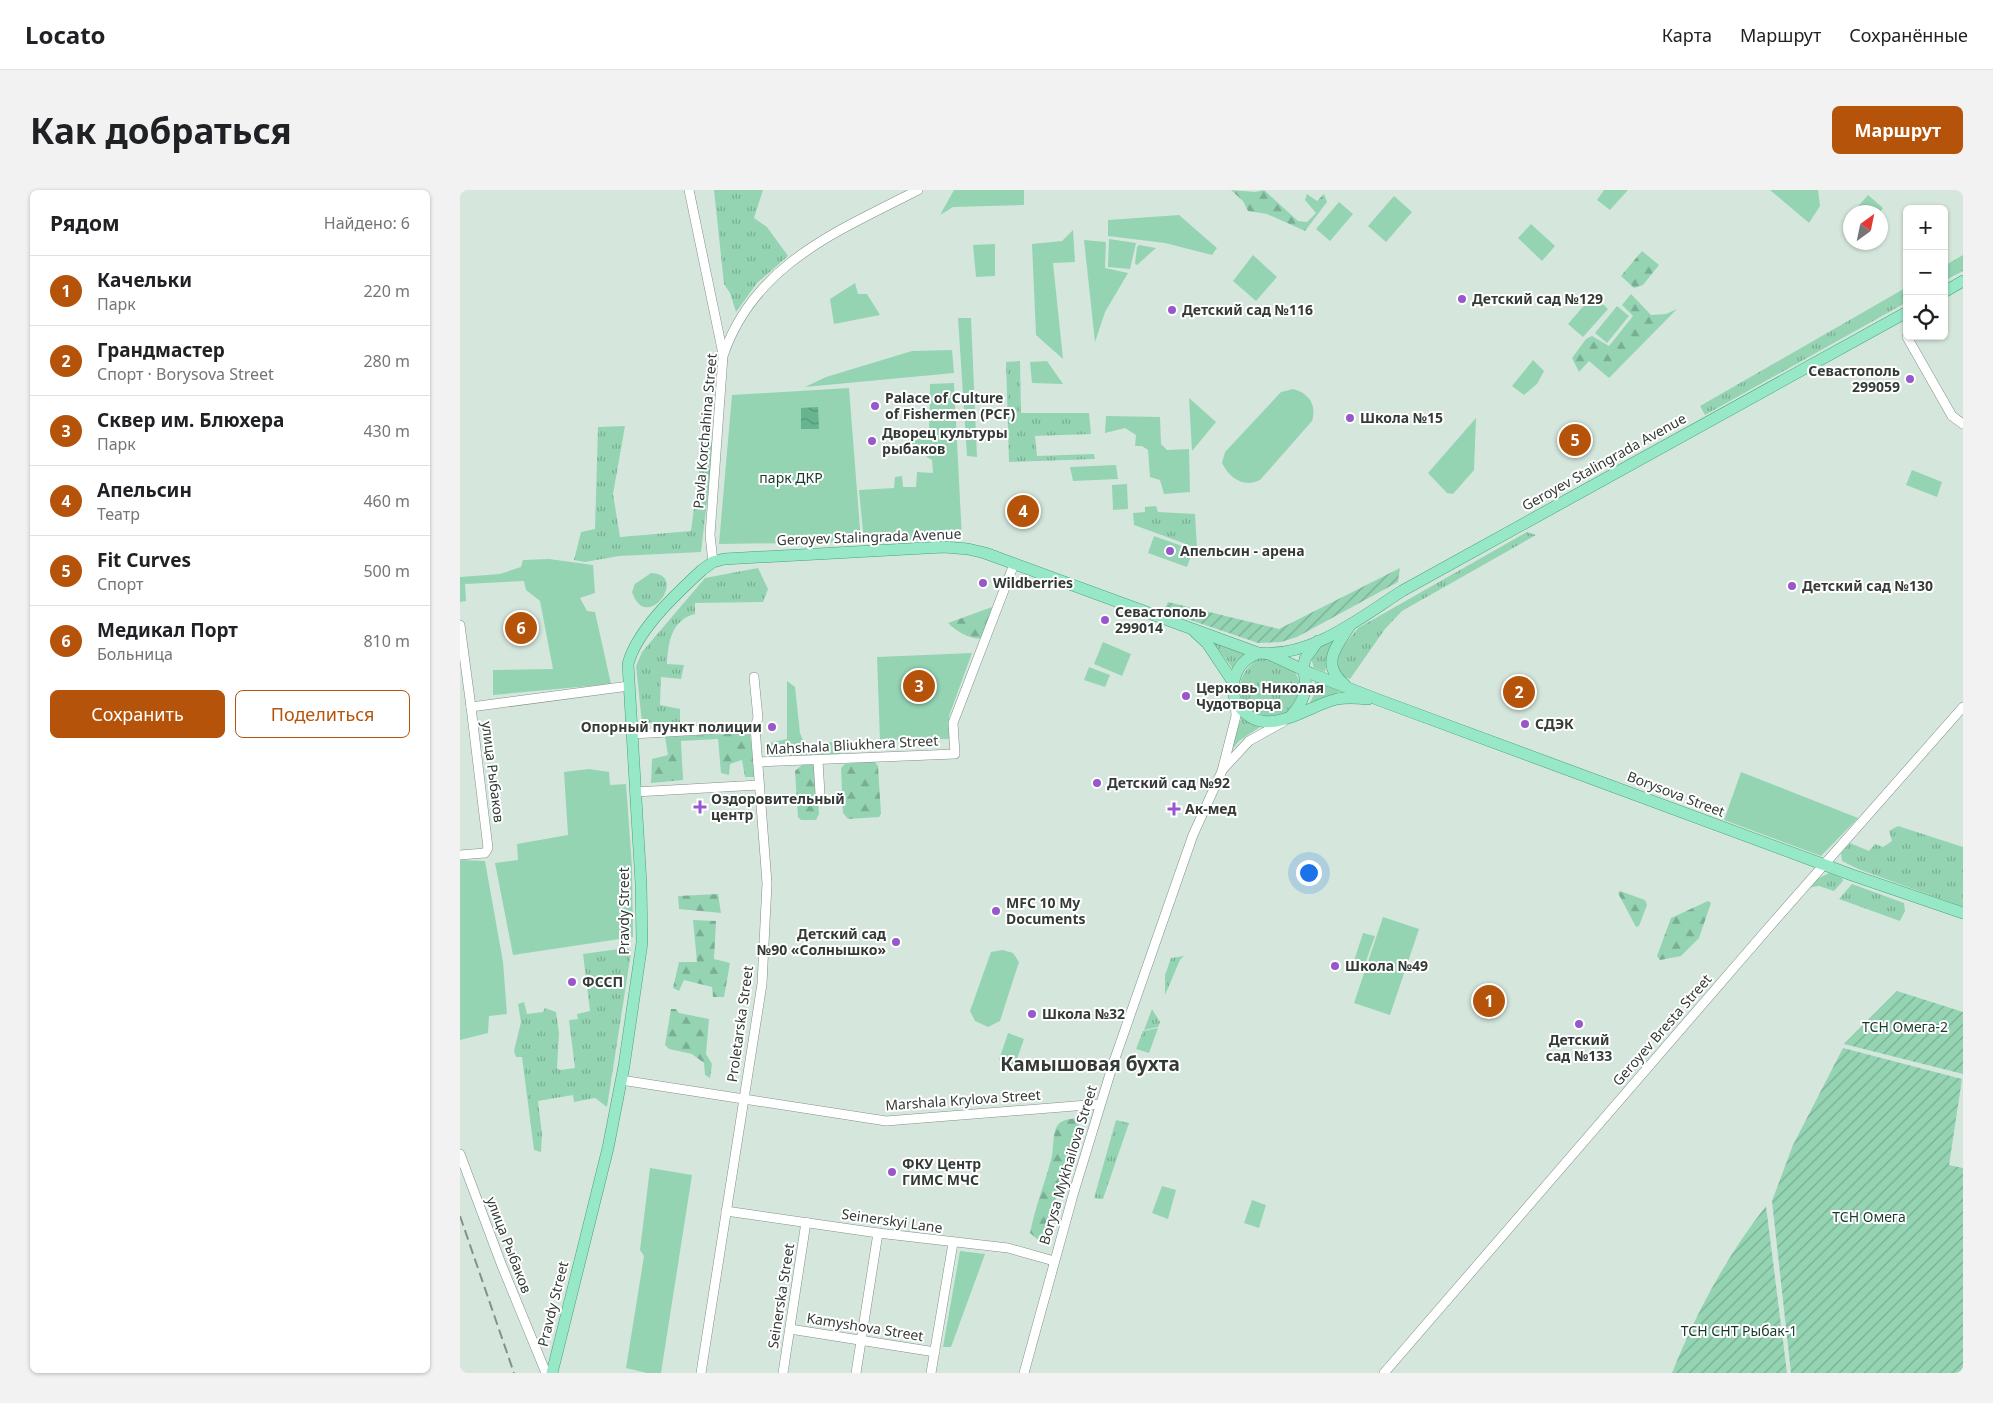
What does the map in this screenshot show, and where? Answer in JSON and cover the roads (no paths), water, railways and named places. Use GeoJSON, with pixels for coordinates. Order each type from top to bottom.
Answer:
{"type":"FeatureCollection","features":[{"type":"Feature","properties":{"kind":"main road"},"geometry":{"type":"LineString","coordinates":[[1948,290],[1963,281]]}},
{"type":"Feature","properties":{"kind":"main road","name":"Geroyev Stalingrada Avenue"},"geometry":{"type":"LineString","coordinates":[[713,562],[724,559],[764,556],[944,547],[986,553],[1192,629],[1263,653],[1318,642],[1352,624],[1402,591],[1903,314]]}},
{"type":"Feature","properties":{"kind":"main road","name":"Pravdy Street"},"geometry":{"type":"LineString","coordinates":[[552,1373],[608,1148],[621,1080],[642,943],[636,792],[628,664],[635,645],[674,598],[713,562]]}},
{"type":"Feature","properties":{"kind":"main road"},"geometry":{"type":"LineString","coordinates":[[1348,688],[1336,678],[1331,668],[1333,653],[1352,624]]}},
{"type":"Feature","properties":{"kind":"main road","name":"Geroyev Stalingrada Avenue"},"geometry":{"type":"LineString","coordinates":[[1192,629],[1207,643],[1233,682]]}},
{"type":"Feature","properties":{"kind":"main road","name":"Geroyev Stalingrada Avenue"},"geometry":{"type":"LineString","coordinates":[[1302,669],[1305,659],[1318,642]]}},
{"type":"Feature","properties":{"kind":"main road"},"geometry":{"type":"LineString","coordinates":[[1263,653],[1302,669],[1306,680],[1306,693],[1301,705],[1291,716],[1271,722],[1263,722],[1252,717],[1235,700],[1233,682],[1237,670],[1246,659],[1263,653]]}},
{"type":"Feature","properties":{"kind":"main road","name":"Borysova Street"},"geometry":{"type":"LineString","coordinates":[[1302,669],[1380,700],[1824,864],[1963,913]]}},
{"type":"Feature","properties":{"kind":"main road","name":"Borysova Street"},"geometry":{"type":"LineString","coordinates":[[1291,716],[1336,699],[1380,700]]}},
{"type":"Feature","properties":{"kind":"street"},"geometry":{"type":"LineString","coordinates":[[689,190],[723,356]]}},
{"type":"Feature","properties":{"kind":"street","name":"Pavla Korchahina Street"},"geometry":{"type":"LineString","coordinates":[[713,562],[710,535],[723,356],[731,334],[757,293],[785,265],[834,235],[918,190]]}},
{"type":"Feature","properties":{"kind":"street"},"geometry":{"type":"LineString","coordinates":[[1909,340],[1952,416],[1963,424]]}},
{"type":"Feature","properties":{"kind":"street","name":"Mahshala Bliukhera Street"},"geometry":{"type":"LineString","coordinates":[[758,762],[955,754],[953,722],[1014,564]]}},
{"type":"Feature","properties":{"kind":"street"},"geometry":{"type":"LineString","coordinates":[[460,625],[470,708]]}},
{"type":"Feature","properties":{"kind":"street","name":"Proletarska Street"},"geometry":{"type":"LineString","coordinates":[[701,1373],[742,1100],[762,984],[767,883],[755,727],[758,718],[754,677]]}},
{"type":"Feature","properties":{"kind":"street","name":"улица Рыбаков"},"geometry":{"type":"LineString","coordinates":[[460,855],[484,854],[488,848],[470,708],[629,686]]}},
{"type":"Feature","properties":{"kind":"street","name":"Borysa Mykhailova Street"},"geometry":{"type":"LineString","coordinates":[[1024,1373],[1054,1261],[1100,1104],[1193,835],[1222,771],[1236,716],[1235,700]]}},
{"type":"Feature","properties":{"kind":"street","name":"Geroyev Bresta Street"},"geometry":{"type":"LineString","coordinates":[[1384,1373],[1824,864],[1963,707]]}},
{"type":"Feature","properties":{"kind":"street","name":"Borysa Mykhailova Street"},"geometry":{"type":"LineString","coordinates":[[1222,771],[1249,741],[1291,716]]}},
{"type":"Feature","properties":{"kind":"street"},"geometry":{"type":"LineString","coordinates":[[632,734],[755,727]]}},
{"type":"Feature","properties":{"kind":"street"},"geometry":{"type":"LineString","coordinates":[[818,761],[820,794]]}},
{"type":"Feature","properties":{"kind":"street"},"geometry":{"type":"LineString","coordinates":[[636,792],[759,785]]}},
{"type":"Feature","properties":{"kind":"street","name":"Marshala Krylova Street"},"geometry":{"type":"LineString","coordinates":[[621,1080],[886,1121],[1100,1104]]}},
{"type":"Feature","properties":{"kind":"street","name":"улица Рыбаков"},"geometry":{"type":"LineString","coordinates":[[460,1154],[502,1266],[546,1373]]}},
{"type":"Feature","properties":{"kind":"street","name":"Seinerskyi Lane"},"geometry":{"type":"LineString","coordinates":[[726,1211],[953,1243],[1008,1248],[1054,1261]]}},
{"type":"Feature","properties":{"kind":"street","name":"Seinerska Street"},"geometry":{"type":"LineString","coordinates":[[783,1373],[806,1222]]}},
{"type":"Feature","properties":{"kind":"street"},"geometry":{"type":"LineString","coordinates":[[856,1373],[878,1233]]}},
{"type":"Feature","properties":{"kind":"street"},"geometry":{"type":"LineString","coordinates":[[931,1373],[953,1243]]}},
{"type":"Feature","properties":{"kind":"street","name":"Kamyshova Street"},"geometry":{"type":"LineString","coordinates":[[790,1329],[935,1352]]}},
{"type":"Feature","properties":{"kind":"water"},"geometry":{"type":"Polygon","coordinates":[[[818,407],[819,429],[801,429],[801,408],[818,407]]]}},
{"type":"Feature","properties":{"kind":"railway"},"geometry":{"type":"LineString","coordinates":[[460,1216],[514,1373]]}},
{"type":"Feature","properties":{"kind":"place","name":"Детский сад №129"},"geometry":{"type":"Point","coordinates":[1462,299]}},
{"type":"Feature","properties":{"kind":"place","name":"Детский сад №116"},"geometry":{"type":"Point","coordinates":[1172,310]}},
{"type":"Feature","properties":{"kind":"place","name":"Севастополь 299059"},"geometry":{"type":"Point","coordinates":[1910,379]}},
{"type":"Feature","properties":{"kind":"place","name":"Palace of Culture of Fishermen (PCF)"},"geometry":{"type":"Point","coordinates":[875,406]}},
{"type":"Feature","properties":{"kind":"place","name":"Школа №15"},"geometry":{"type":"Point","coordinates":[1350,418]}},
{"type":"Feature","properties":{"kind":"place","name":"Fit Curves"},"geometry":{"type":"Point","coordinates":[1575,440]}},
{"type":"Feature","properties":{"kind":"place","name":"Дворец культуры рыбаков"},"geometry":{"type":"Point","coordinates":[872,441]}},
{"type":"Feature","properties":{"kind":"place","name":"Апельсин"},"geometry":{"type":"Point","coordinates":[1023,511]}},
{"type":"Feature","properties":{"kind":"place","name":"Апельсин - арена"},"geometry":{"type":"Point","coordinates":[1170,551]}},
{"type":"Feature","properties":{"kind":"place","name":"Wildberries"},"geometry":{"type":"Point","coordinates":[983,583]}},
{"type":"Feature","properties":{"kind":"place","name":"Детский сад №130"},"geometry":{"type":"Point","coordinates":[1792,586]}},
{"type":"Feature","properties":{"kind":"place","name":"Севастополь 299014"},"geometry":{"type":"Point","coordinates":[1105,620]}},
{"type":"Feature","properties":{"kind":"place","name":"Медикал Порт"},"geometry":{"type":"Point","coordinates":[521,628]}},
{"type":"Feature","properties":{"kind":"place","name":"Сквер им. Блюхера"},"geometry":{"type":"Point","coordinates":[919,686]}},
{"type":"Feature","properties":{"kind":"place","name":"Грандмастер"},"geometry":{"type":"Point","coordinates":[1519,692]}},
{"type":"Feature","properties":{"kind":"place","name":"Церковь Николая Чудотворца"},"geometry":{"type":"Point","coordinates":[1186,696]}},
{"type":"Feature","properties":{"kind":"place","name":"СДЭК"},"geometry":{"type":"Point","coordinates":[1525,724]}},
{"type":"Feature","properties":{"kind":"place","name":"Опорный пункт полиции"},"geometry":{"type":"Point","coordinates":[772,727]}},
{"type":"Feature","properties":{"kind":"place","name":"Детский сад №92"},"geometry":{"type":"Point","coordinates":[1097,783]}},
{"type":"Feature","properties":{"kind":"place","name":"Оздоровительный центр"},"geometry":{"type":"Point","coordinates":[700,807]}},
{"type":"Feature","properties":{"kind":"place","name":"Ак-мед"},"geometry":{"type":"Point","coordinates":[1174,809]}},
{"type":"Feature","properties":{"kind":"place","name":"MFC 10 My Documents"},"geometry":{"type":"Point","coordinates":[996,911]}},
{"type":"Feature","properties":{"kind":"place","name":"Детский сад №90 «Солнышко»"},"geometry":{"type":"Point","coordinates":[896,942]}},
{"type":"Feature","properties":{"kind":"place","name":"Школа №49"},"geometry":{"type":"Point","coordinates":[1335,966]}},
{"type":"Feature","properties":{"kind":"place","name":"ФССП"},"geometry":{"type":"Point","coordinates":[572,982]}},
{"type":"Feature","properties":{"kind":"place","name":"Качельки"},"geometry":{"type":"Point","coordinates":[1489,1001]}},
{"type":"Feature","properties":{"kind":"place","name":"Школа №32"},"geometry":{"type":"Point","coordinates":[1032,1014]}},
{"type":"Feature","properties":{"kind":"place","name":"Детский сад №133"},"geometry":{"type":"Point","coordinates":[1579,1024]}},
{"type":"Feature","properties":{"kind":"place","name":"ФКУ Центр ГИМС МЧС"},"geometry":{"type":"Point","coordinates":[892,1172]}},
{"type":"Feature","properties":{"kind":"district","name":"Камышовая бухта"},"geometry":{"type":"Point","coordinates":[1090,1064]}},
{"type":"Feature","properties":{"kind":"park label","name":"парк ДКР"},"geometry":{"type":"Point","coordinates":[791,478]}},
{"type":"Feature","properties":{"kind":"park label","name":"ТСН Омега-2"},"geometry":{"type":"Point","coordinates":[1905,1027]}},
{"type":"Feature","properties":{"kind":"park label","name":"ТСН Омега"},"geometry":{"type":"Point","coordinates":[1869,1217]}},
{"type":"Feature","properties":{"kind":"park label","name":"ТСН СНТ Рыбак-1"},"geometry":{"type":"Point","coordinates":[1739,1331]}}]}
